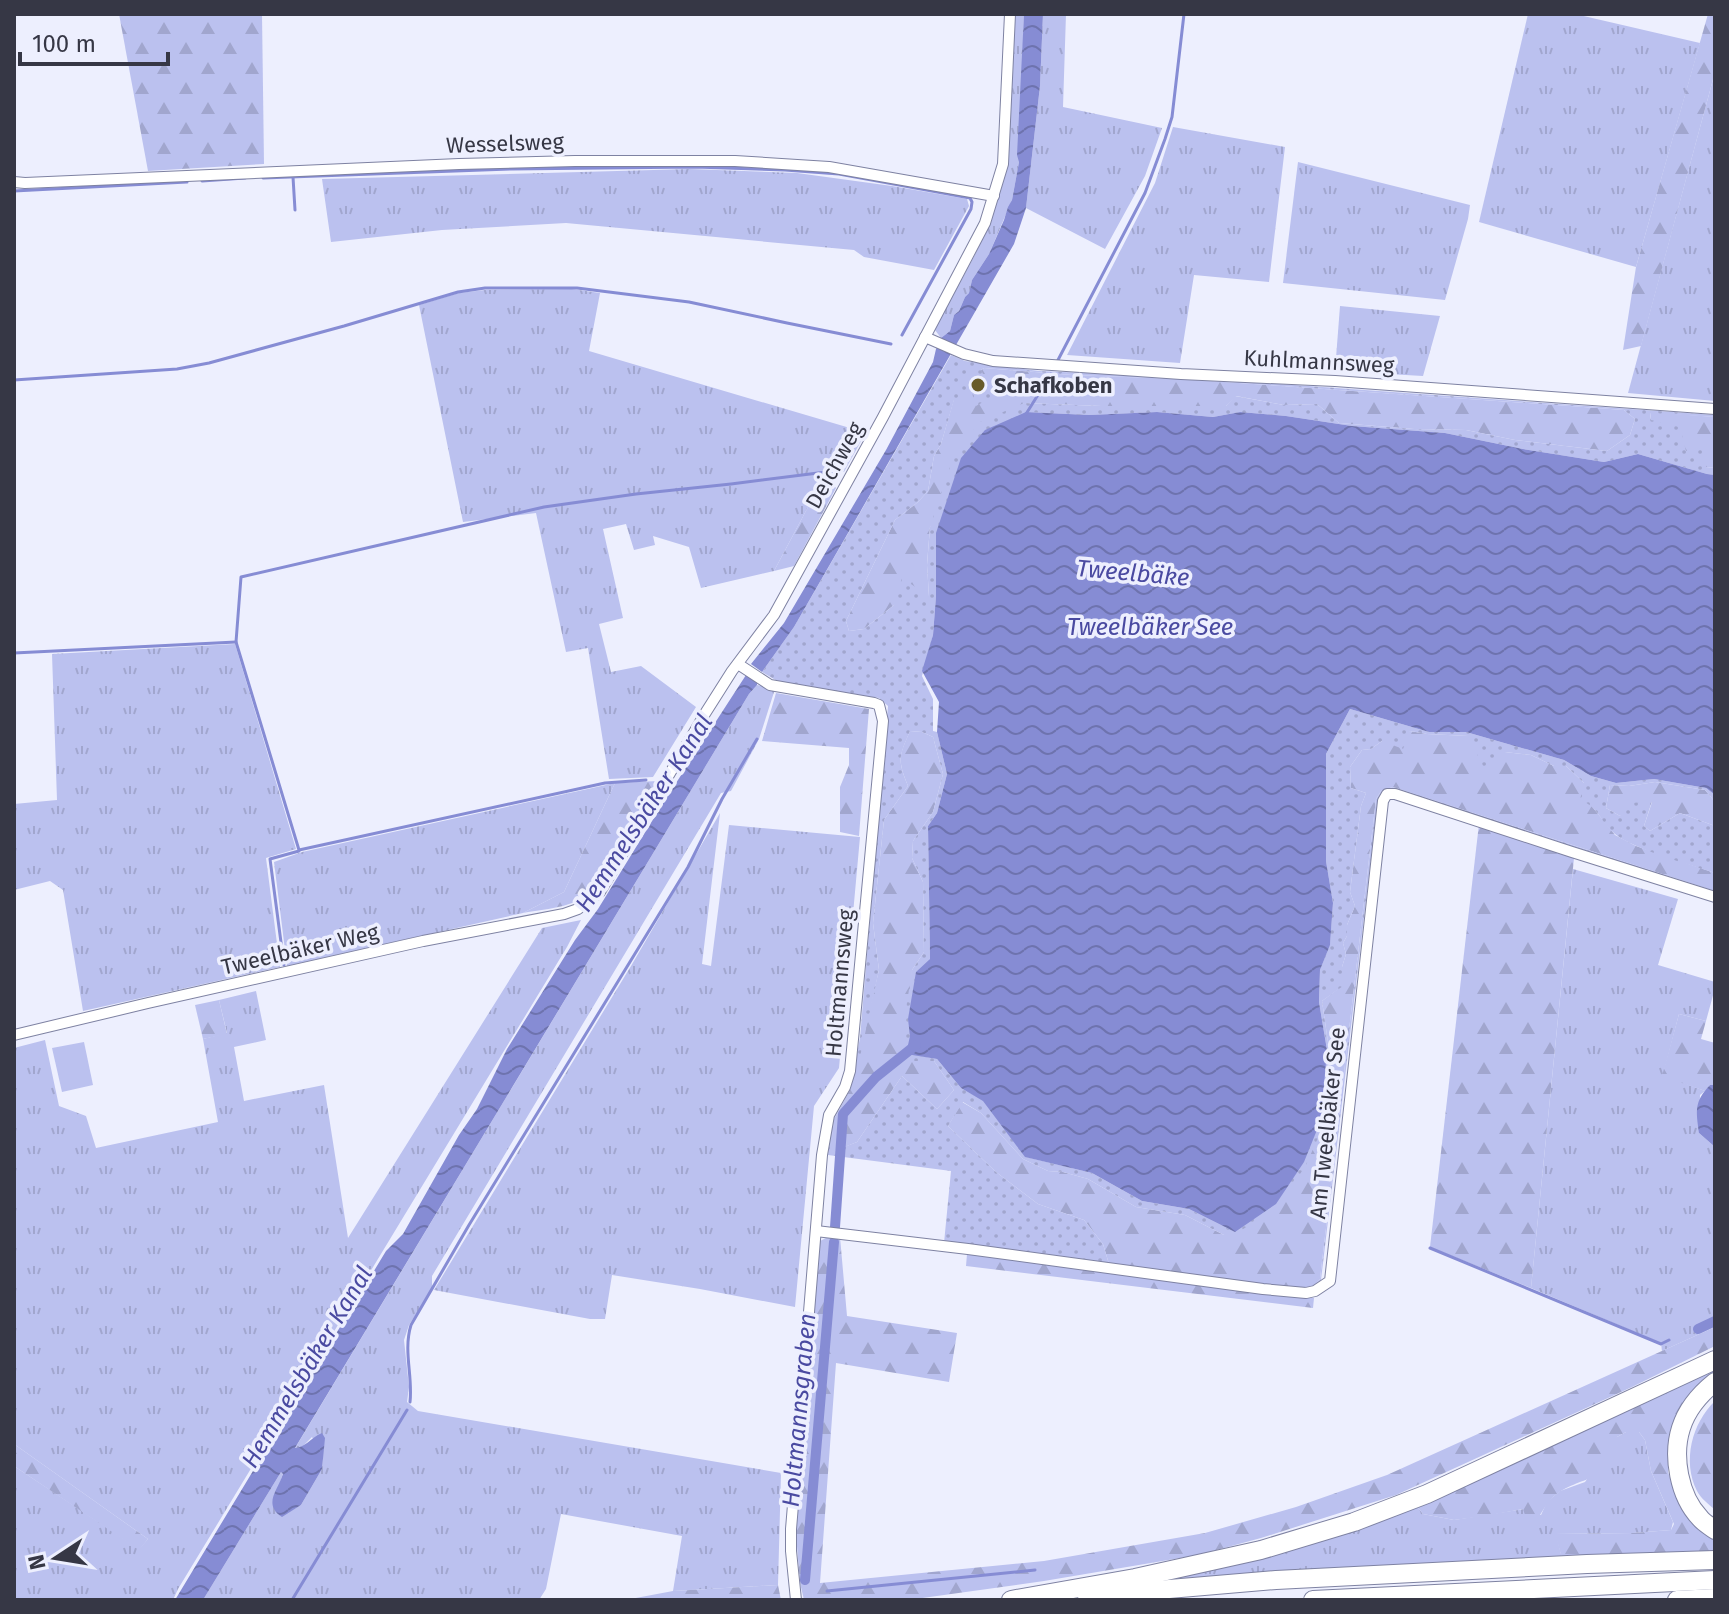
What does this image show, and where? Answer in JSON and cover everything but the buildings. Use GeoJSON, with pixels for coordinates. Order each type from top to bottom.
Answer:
{"type":"FeatureCollection","features":[{"type":"Feature","properties":{"kind":"highway"},"geometry":{"type":"LineString","coordinates":[[1011,1600],[1135,1578],[1261,1550],[1354,1522],[1427,1494],[1715,1360]]}},
{"type":"Feature","properties":{"kind":"highway"},"geometry":{"type":"LineString","coordinates":[[1715,1382],[1690,1407],[1677,1448],[1678,1469],[1688,1500],[1699,1517],[1715,1530]]}},
{"type":"Feature","properties":{"kind":"highway"},"geometry":{"type":"LineString","coordinates":[[1024,1600],[1276,1580],[1715,1560]]}},
{"type":"Feature","properties":{"kind":"highway"},"geometry":{"type":"LineString","coordinates":[[1313,1600],[1715,1580]]}},
{"type":"Feature","properties":{"kind":"highway"},"geometry":{"type":"LineString","coordinates":[[1677,1600],[1715,1598]]}},
{"type":"Feature","properties":{"kind":"street","name":"Deichweg"},"geometry":{"type":"LineString","coordinates":[[592,899],[600,892],[706,712],[774,615],[929,339],[985,223],[1003,164],[1010,14]]}},
{"type":"Feature","properties":{"kind":"street","name":"Wesselsweg"},"geometry":{"type":"LineString","coordinates":[[14,182],[459,164],[735,161],[829,167],[994,196]]}},
{"type":"Feature","properties":{"kind":"street","name":"Kuhlmannsweg"},"geometry":{"type":"LineString","coordinates":[[929,339],[964,354],[993,361],[1335,381],[1715,409]]}},
{"type":"Feature","properties":{"kind":"street","name":"Holtmannsweg"},"geometry":{"type":"LineString","coordinates":[[738,664],[770,685],[874,703],[879,705],[883,721],[850,1071],[824,1133],[791,1529],[796,1600]]}},
{"type":"Feature","properties":{"kind":"street","name":"Am Tweelbäker See"},"geometry":{"type":"LineString","coordinates":[[816,1231],[1263,1289],[1315,1291],[1330,1281],[1383,801],[1387,794],[1715,897]]}},
{"type":"Feature","properties":{"kind":"street","name":"Tweelbäker Weg"},"geometry":{"type":"LineString","coordinates":[[14,1035],[423,941],[564,914],[592,899]]}},
{"type":"Feature","properties":{"kind":"green space"},"geometry":{"type":"Polygon","coordinates":[[[119,14],[262,14],[264,164],[148,171],[119,14]]]}},
{"type":"Feature","properties":{"kind":"green space"},"geometry":{"type":"Polygon","coordinates":[[[1014,14],[1024,14],[1019,162],[1012,200],[989,254],[954,315],[950,331],[941,338],[935,330],[936,324],[979,246],[1003,184],[1007,162],[1014,14]]]}},
{"type":"Feature","properties":{"kind":"green space"},"geometry":{"type":"Polygon","coordinates":[[[1043,14],[1066,14],[1063,107],[1162,128],[1145,176],[1105,249],[1026,208],[1040,86],[1043,14]]]}},
{"type":"Feature","properties":{"kind":"green space"},"geometry":{"type":"Polygon","coordinates":[[[1528,14],[1575,14],[1700,43],[1636,267],[1479,222],[1528,14]]]}},
{"type":"Feature","properties":{"kind":"green space"},"geometry":{"type":"Polygon","coordinates":[[[1708,14],[1715,14],[1715,72],[1641,346],[1623,350],[1636,267],[1708,14]]]}},
{"type":"Feature","properties":{"kind":"green space"},"geometry":{"type":"Polygon","coordinates":[[[1715,72],[1715,401],[1628,393],[1715,72]]]}},
{"type":"Feature","properties":{"kind":"green space"},"geometry":{"type":"Polygon","coordinates":[[[1173,127],[1285,147],[1269,282],[1194,275],[1180,363],[1067,355],[1155,183],[1173,127]]]}},
{"type":"Feature","properties":{"kind":"green space"},"geometry":{"type":"Polygon","coordinates":[[[1298,162],[1470,205],[1445,300],[1283,283],[1298,162]]]}},
{"type":"Feature","properties":{"kind":"green space"},"geometry":{"type":"Polygon","coordinates":[[[690,169],[797,173],[967,199],[969,206],[934,270],[864,257],[854,250],[566,223],[442,230],[331,242],[322,179],[690,169]]]}},
{"type":"Feature","properties":{"kind":"green space"},"geometry":{"type":"Polygon","coordinates":[[[572,289],[600,293],[589,351],[850,428],[774,571],[701,588],[689,547],[653,536],[655,545],[634,550],[626,524],[603,529],[623,618],[599,624],[611,672],[641,666],[696,707],[653,777],[609,779],[588,648],[566,652],[536,513],[463,522],[419,305],[459,293],[485,290],[572,289]]]}},
{"type":"Feature","properties":{"kind":"green space"},"geometry":{"type":"Polygon","coordinates":[[[1340,306],[1440,316],[1423,376],[1335,371],[1340,306]]]}},
{"type":"Feature","properties":{"kind":"green space"},"geometry":{"type":"Polygon","coordinates":[[[951,355],[965,361],[1039,371],[1181,377],[1715,415],[1650,413],[1651,420],[1680,427],[1686,451],[1706,442],[1706,467],[1715,468],[1715,475],[1638,454],[1604,462],[1445,433],[1352,426],[1286,416],[1240,412],[1213,417],[1157,412],[1089,415],[1026,412],[936,596],[933,635],[922,676],[933,699],[933,731],[937,732],[947,774],[937,813],[928,826],[930,959],[908,1019],[910,1036],[906,1053],[937,1059],[961,1088],[983,1100],[1026,1157],[1092,1173],[1142,1201],[1189,1209],[1235,1232],[1327,1050],[1319,1002],[1320,970],[1330,944],[1333,903],[1326,861],[1326,754],[1350,709],[1429,732],[1466,732],[1564,760],[1591,776],[1616,783],[1654,779],[1706,788],[1715,795],[1715,802],[1705,790],[1655,782],[1610,785],[1606,808],[1620,816],[1630,803],[1652,801],[1644,826],[1650,831],[1680,813],[1715,826],[1715,873],[1649,851],[1615,834],[1591,806],[1580,800],[1584,783],[1566,766],[1554,766],[1531,755],[1505,752],[1485,770],[1468,736],[1410,731],[1403,749],[1382,741],[1371,749],[1362,750],[1350,767],[1351,788],[1366,793],[1361,806],[1350,892],[1355,906],[1343,943],[1346,954],[1342,967],[1346,974],[1343,986],[1322,1001],[1329,1049],[1325,1122],[1306,1165],[1279,1206],[1237,1233],[1224,1235],[1185,1215],[1136,1207],[1088,1179],[1048,1171],[1023,1159],[981,1113],[963,1102],[948,1126],[996,1172],[1038,1204],[1084,1220],[1103,1244],[1109,1264],[1264,1285],[1312,1288],[1320,1279],[1376,799],[1381,791],[1393,787],[1715,893],[1478,819],[1393,789],[1382,792],[1378,799],[1321,1280],[1313,1289],[1263,1286],[944,1243],[951,1171],[828,1155],[832,1118],[853,1074],[860,1038],[888,706],[879,698],[779,682],[762,672],[794,627],[951,355]],[[981,370],[994,396],[976,406],[971,390],[954,400],[941,444],[934,456],[928,491],[895,520],[846,621],[849,631],[864,629],[894,605],[902,578],[929,596],[927,565],[930,527],[955,452],[980,422],[1024,403],[1226,406],[1235,396],[1284,405],[1317,404],[1339,423],[1466,430],[1515,440],[1607,451],[1630,435],[1635,419],[1624,410],[981,370]],[[910,731],[901,758],[908,786],[884,820],[873,923],[879,970],[856,1075],[834,1119],[831,1152],[857,1142],[902,1076],[937,1109],[954,1090],[934,1061],[911,1061],[904,1050],[904,1022],[912,970],[924,952],[923,882],[912,858],[913,841],[933,812],[943,774],[933,737],[910,731]]]}},
{"type":"Feature","properties":{"kind":"green space"},"geometry":{"type":"Polygon","coordinates":[[[984,368],[1624,410],[1635,419],[1630,435],[1607,451],[1515,440],[1466,430],[1339,423],[1317,404],[1284,405],[1236,396],[1226,406],[1024,403],[930,527],[927,564],[929,597],[894,605],[864,629],[849,631],[846,621],[895,520],[928,491],[934,456],[941,444],[954,399],[971,389],[984,368]]]}},
{"type":"Feature","properties":{"kind":"green space"},"geometry":{"type":"Polygon","coordinates":[[[1650,412],[1715,417],[1715,468],[1706,467],[1686,451],[1651,420],[1650,412]]]}},
{"type":"Feature","properties":{"kind":"green space"},"geometry":{"type":"Polygon","coordinates":[[[850,428],[866,432],[844,472],[840,471],[832,477],[836,488],[794,566],[774,571],[850,428]]]}},
{"type":"Feature","properties":{"kind":"green space"},"geometry":{"type":"Polygon","coordinates":[[[235,644],[296,849],[266,858],[280,967],[83,1011],[63,890],[50,881],[14,890],[14,804],[57,800],[52,654],[235,644]]]}},
{"type":"Feature","properties":{"kind":"green space"},"geometry":{"type":"Polygon","coordinates":[[[757,685],[775,689],[759,739],[731,791],[721,793],[432,1276],[432,1289],[409,1325],[404,1340],[409,1387],[407,1402],[418,1411],[781,1473],[778,1585],[673,1591],[682,1536],[561,1514],[546,1589],[539,1600],[203,1600],[281,1472],[282,1516],[301,1505],[322,1469],[323,1458],[312,1437],[294,1450],[757,685]]]}},
{"type":"Feature","properties":{"kind":"green space"},"geometry":{"type":"Polygon","coordinates":[[[776,693],[869,709],[859,836],[840,832],[840,787],[849,765],[849,748],[762,741],[776,693]]]}},
{"type":"Feature","properties":{"kind":"green space"},"geometry":{"type":"Polygon","coordinates":[[[910,731],[933,737],[943,774],[933,812],[913,841],[912,858],[923,882],[924,952],[912,970],[911,1061],[934,1061],[954,1090],[937,1109],[902,1076],[857,1142],[830,1153],[834,1119],[850,1090],[879,970],[873,923],[884,820],[908,786],[901,758],[910,731]]]}},
{"type":"Feature","properties":{"kind":"green space"},"geometry":{"type":"Polygon","coordinates":[[[1410,731],[1469,736],[1505,752],[1531,755],[1554,766],[1566,766],[1584,783],[1590,804],[1615,835],[1636,846],[1715,873],[1715,891],[1393,787],[1381,791],[1376,799],[1320,1279],[1312,1288],[1264,1285],[1109,1264],[1103,1244],[1084,1220],[1038,1204],[996,1172],[948,1126],[962,1102],[981,1113],[1023,1159],[1048,1171],[1088,1179],[1136,1207],[1185,1215],[1224,1235],[1329,1049],[1322,1001],[1342,986],[1346,954],[1343,943],[1355,906],[1350,892],[1361,806],[1366,793],[1351,788],[1350,767],[1362,750],[1410,731]]]}},
{"type":"Feature","properties":{"kind":"green space"},"geometry":{"type":"Polygon","coordinates":[[[658,781],[597,886],[572,903],[523,913],[564,892],[615,783],[658,781]]]}},
{"type":"Feature","properties":{"kind":"green space"},"geometry":{"type":"Polygon","coordinates":[[[1655,782],[1705,790],[1715,802],[1715,826],[1680,813],[1650,831],[1644,826],[1652,802],[1620,816],[1606,808],[1610,785],[1655,782]]]}},
{"type":"Feature","properties":{"kind":"green space"},"geometry":{"type":"Polygon","coordinates":[[[615,783],[564,892],[523,913],[287,966],[274,862],[302,852],[615,783]]]}},
{"type":"Feature","properties":{"kind":"green space"},"geometry":{"type":"Polygon","coordinates":[[[720,813],[702,964],[711,966],[729,825],[860,837],[839,1068],[814,1106],[795,1307],[612,1275],[605,1319],[590,1319],[434,1290],[631,966],[720,813]]]}},
{"type":"Feature","properties":{"kind":"green space"},"geometry":{"type":"Polygon","coordinates":[[[1479,824],[1574,858],[1531,1288],[1430,1247],[1479,824]]]}},
{"type":"Feature","properties":{"kind":"green space"},"geometry":{"type":"Polygon","coordinates":[[[1573,869],[1678,899],[1658,965],[1715,982],[1706,1021],[1679,1014],[1663,1075],[1705,1091],[1700,1095],[1699,1133],[1715,1147],[1715,1327],[1662,1351],[1661,1343],[1531,1288],[1573,869]]]}},
{"type":"Feature","properties":{"kind":"green space"},"geometry":{"type":"Polygon","coordinates":[[[581,920],[173,1600],[14,1600],[14,1466],[139,1549],[148,1539],[14,1444],[14,1048],[45,1040],[59,1106],[86,1116],[96,1148],[218,1122],[203,1039],[227,1033],[219,1000],[256,991],[266,1040],[234,1047],[244,1101],[324,1085],[348,1238],[542,928],[581,920]]]}},
{"type":"Feature","properties":{"kind":"green space"},"geometry":{"type":"Polygon","coordinates":[[[219,1000],[227,1034],[203,1039],[195,1005],[219,1000]]]}},
{"type":"Feature","properties":{"kind":"green space"},"geometry":{"type":"Polygon","coordinates":[[[1679,1014],[1706,1021],[1701,1039],[1715,1043],[1715,1085],[1710,1085],[1705,1091],[1662,1076],[1679,1014]]]}},
{"type":"Feature","properties":{"kind":"green space"},"geometry":{"type":"Polygon","coordinates":[[[84,1042],[93,1085],[62,1092],[52,1048],[84,1042]]]}},
{"type":"Feature","properties":{"kind":"green space"},"geometry":{"type":"Polygon","coordinates":[[[840,1237],[847,1316],[957,1333],[949,1382],[836,1363],[820,1583],[1044,1561],[1205,1533],[1296,1507],[1387,1475],[1715,1327],[1715,1346],[1396,1495],[1261,1538],[1198,1555],[908,1600],[804,1600],[796,1534],[818,1242],[840,1237]]]}},
{"type":"Feature","properties":{"kind":"green space"},"geometry":{"type":"Polygon","coordinates":[[[967,1254],[1314,1298],[1313,1308],[966,1266],[967,1254]]]}},
{"type":"Feature","properties":{"kind":"green space"},"geometry":{"type":"Polygon","coordinates":[[[1715,1365],[1715,1375],[1686,1400],[1670,1431],[1668,1472],[1680,1507],[1715,1539],[1715,1551],[1562,1558],[1555,1534],[1671,1530],[1674,1524],[1651,1471],[1645,1440],[1639,1432],[1626,1432],[1617,1437],[1615,1452],[1605,1469],[1558,1493],[1534,1522],[1527,1521],[1523,1509],[1454,1520],[1423,1514],[1416,1505],[1715,1365]]]}},
{"type":"Feature","properties":{"kind":"green space"},"geometry":{"type":"Polygon","coordinates":[[[1715,1401],[1715,1510],[1697,1491],[1690,1455],[1700,1420],[1715,1401]]]}},
{"type":"Feature","properties":{"kind":"green space"},"geometry":{"type":"Polygon","coordinates":[[[1626,1432],[1639,1432],[1645,1440],[1651,1471],[1673,1522],[1671,1530],[1556,1534],[1562,1558],[1139,1583],[1416,1505],[1423,1514],[1454,1520],[1524,1509],[1541,1515],[1547,1502],[1560,1491],[1585,1482],[1617,1437],[1626,1432]]]}},
{"type":"Feature","properties":{"kind":"green space"},"geometry":{"type":"Polygon","coordinates":[[[14,1444],[148,1539],[139,1550],[14,1466],[14,1444]]]}},
{"type":"Feature","properties":{"kind":"green space"},"geometry":{"type":"Polygon","coordinates":[[[778,1585],[781,1600],[625,1600],[673,1591],[778,1585]]]}},
{"type":"Feature","properties":{"kind":"water"},"geometry":{"type":"Polygon","coordinates":[[[1024,14],[1043,14],[1040,86],[1026,208],[1014,244],[794,627],[762,672],[751,664],[784,623],[886,450],[933,362],[941,338],[950,331],[954,315],[989,254],[1012,200],[1019,162],[1024,14]]]}},
{"type":"Feature","properties":{"kind":"water","name":"Tweelbäker See"},"geometry":{"type":"Polygon","coordinates":[[[1026,412],[1089,415],[1157,412],[1213,417],[1240,412],[1286,416],[1352,426],[1445,433],[1604,462],[1638,454],[1715,475],[1715,795],[1706,788],[1654,779],[1616,783],[1591,776],[1564,760],[1466,732],[1429,732],[1350,709],[1326,754],[1326,861],[1333,903],[1330,945],[1320,970],[1319,1002],[1327,1050],[1321,1120],[1304,1162],[1276,1204],[1235,1232],[1189,1209],[1142,1201],[1092,1173],[1025,1157],[983,1101],[961,1088],[937,1059],[906,1054],[916,972],[930,959],[928,826],[937,813],[947,774],[937,732],[939,702],[922,671],[933,635],[936,533],[961,458],[985,430],[1026,412]]]}},
{"type":"Feature","properties":{"kind":"water"},"geometry":{"type":"Polygon","coordinates":[[[746,675],[757,681],[757,685],[295,1448],[322,1433],[325,1438],[322,1469],[301,1505],[282,1517],[276,1512],[272,1502],[283,1474],[281,1472],[203,1600],[175,1600],[386,1251],[403,1234],[477,1109],[507,1049],[746,675]]]}},
{"type":"Feature","properties":{"kind":"water"},"geometry":{"type":"Polygon","coordinates":[[[1710,1085],[1715,1085],[1715,1147],[1699,1133],[1697,1118],[1697,1107],[1710,1085]]]}},
{"type":"Feature","properties":{"kind":"waterway"},"geometry":{"type":"LineString","coordinates":[[1058,360],[1145,193],[1165,139],[1172,117],[1184,14]]}},
{"type":"Feature","properties":{"kind":"waterway"},"geometry":{"type":"LineString","coordinates":[[263,178],[510,169],[695,167],[839,174],[970,198],[971,209],[902,335]]}},
{"type":"Feature","properties":{"kind":"waterway"},"geometry":{"type":"LineString","coordinates":[[293,177],[295,210]]}},
{"type":"Feature","properties":{"kind":"waterway"},"geometry":{"type":"LineString","coordinates":[[202,181],[245,178]]}},
{"type":"Feature","properties":{"kind":"waterway"},"geometry":{"type":"LineString","coordinates":[[14,191],[187,182]]}},
{"type":"Feature","properties":{"kind":"waterway"},"geometry":{"type":"LineString","coordinates":[[14,380],[177,369],[209,363],[458,292],[485,288],[577,288],[689,302],[891,344]]}},
{"type":"Feature","properties":{"kind":"waterway"},"geometry":{"type":"LineString","coordinates":[[1026,414],[1051,374]]}},
{"type":"Feature","properties":{"kind":"waterway","name":"Hemmelsbäker Kanal"},"geometry":{"type":"LineString","coordinates":[[646,780],[605,783],[299,850],[236,642],[241,577],[544,507],[834,471]]}},
{"type":"Feature","properties":{"kind":"waterway"},"geometry":{"type":"LineString","coordinates":[[14,653],[236,642]]}},
{"type":"Feature","properties":{"kind":"waterway"},"geometry":{"type":"LineString","coordinates":[[410,1402],[408,1344],[411,1325],[688,867],[757,739]]}},
{"type":"Feature","properties":{"kind":"waterway"},"geometry":{"type":"LineString","coordinates":[[284,965],[270,859],[299,851]]}},
{"type":"Feature","properties":{"kind":"waterway","name":"Holtmannsgraben"},"geometry":{"type":"LineString","coordinates":[[835,1227],[843,1114],[876,1077],[916,1045]]}},
{"type":"Feature","properties":{"kind":"waterway","name":"Holtmannsgraben"},"geometry":{"type":"LineString","coordinates":[[805,1580],[834,1242]]}},
{"type":"Feature","properties":{"kind":"waterway"},"geometry":{"type":"LineString","coordinates":[[1430,1248],[1661,1344],[1669,1340]]}},
{"type":"Feature","properties":{"kind":"waterway"},"geometry":{"type":"LineString","coordinates":[[1698,1329],[1715,1321]]}},
{"type":"Feature","properties":{"kind":"waterway"},"geometry":{"type":"LineString","coordinates":[[292,1600],[407,1410]]}},
{"type":"Feature","properties":{"kind":"waterway"},"geometry":{"type":"LineString","coordinates":[[827,1591],[1035,1570]]}},
{"type":"Feature","properties":{"kind":"place","name":"Schafkoben"},"geometry":{"type":"Point","coordinates":[978,385]}},
{"type":"Feature","properties":{"kind":"water label","name":"Tweelbäke"},"geometry":{"type":"Point","coordinates":[1133,573]}}]}
